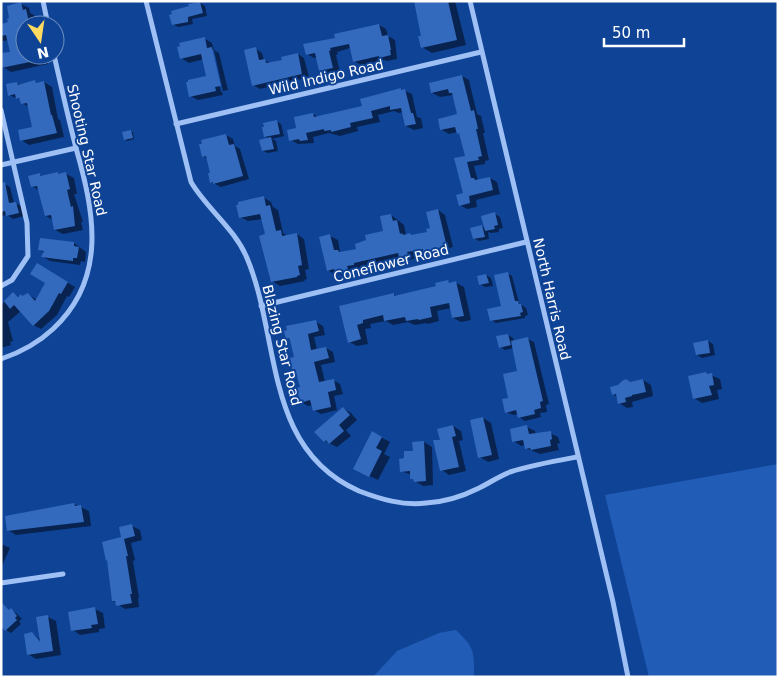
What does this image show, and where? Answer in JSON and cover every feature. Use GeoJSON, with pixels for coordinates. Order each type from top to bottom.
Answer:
{"type":"FeatureCollection","features":[{"type":"Feature","properties":{"kind":"street"},"geometry":{"type":"LineString","coordinates":[[43,1],[46,15]]}},
{"type":"Feature","properties":{"kind":"street","name":"Blazing Star Road"},"geometry":{"type":"LineString","coordinates":[[146,1],[191,182],[199,196],[239,242],[247,257],[261,306],[279,390],[298,438],[316,461],[347,485],[388,500],[424,504],[462,496],[509,472],[577,456]]}},
{"type":"Feature","properties":{"kind":"street","name":"North Harris Road"},"geometry":{"type":"LineString","coordinates":[[470,1],[613,602],[628,677]]}},
{"type":"Feature","properties":{"kind":"street","name":"Wild Indigo Road"},"geometry":{"type":"LineString","coordinates":[[176,124],[481,52]]}},
{"type":"Feature","properties":{"kind":"street","name":"Shooting Star Road"},"geometry":{"type":"LineString","coordinates":[[1,358],[27,349],[67,315],[75,303],[88,274],[93,248],[92,220],[56,65]]}},
{"type":"Feature","properties":{"kind":"street"},"geometry":{"type":"LineString","coordinates":[[1,110],[27,223],[28,256],[12,280],[1,286]]}},
{"type":"Feature","properties":{"kind":"street"},"geometry":{"type":"LineString","coordinates":[[1,165],[76,148]]}},
{"type":"Feature","properties":{"kind":"street","name":"Coneflower Road"},"geometry":{"type":"LineString","coordinates":[[261,306],[526,242]]}},
{"type":"Feature","properties":{"kind":"street"},"geometry":{"type":"LineString","coordinates":[[1,583],[63,574]]}},
{"type":"Feature","properties":{"kind":"shaded area"},"geometry":{"type":"Polygon","coordinates":[[[778,464],[778,677],[649,677],[605,495],[778,464]]]}},
{"type":"Feature","properties":{"kind":"shaded area"},"geometry":{"type":"Polygon","coordinates":[[[456,630],[467,641],[472,651],[474,677],[373,677],[397,651],[439,633],[456,630]]]}},
{"type":"Feature","properties":{"kind":"building"},"geometry":{"type":"Polygon","coordinates":[[[414,1],[448,1],[457,40],[421,48],[418,36],[421,36],[414,1]]]}},
{"type":"Feature","properties":{"kind":"building"},"geometry":{"type":"Polygon","coordinates":[[[21,2],[23,10],[26,9],[27,15],[15,15],[15,65],[1,68],[1,53],[10,52],[6,35],[1,36],[1,24],[8,22],[7,19],[9,18],[7,6],[21,2]]]}},
{"type":"Feature","properties":{"kind":"building"},"geometry":{"type":"Polygon","coordinates":[[[200,2],[203,13],[188,17],[188,22],[172,25],[169,15],[172,14],[171,11],[189,6],[188,4],[200,2]]]}},
{"type":"Feature","properties":{"kind":"building"},"geometry":{"type":"Polygon","coordinates":[[[379,24],[382,36],[388,35],[391,55],[353,62],[349,44],[330,48],[333,68],[319,71],[315,53],[306,55],[303,44],[335,38],[334,34],[379,24]]]}},
{"type":"Feature","properties":{"kind":"building"},"geometry":{"type":"Polygon","coordinates":[[[205,37],[207,48],[212,47],[221,86],[215,87],[216,91],[189,97],[186,82],[206,76],[201,54],[180,59],[177,47],[180,46],[179,43],[205,37]]]}},
{"type":"Feature","properties":{"kind":"building"},"geometry":{"type":"Polygon","coordinates":[[[256,47],[259,60],[265,59],[266,63],[282,60],[281,57],[298,53],[302,74],[252,86],[244,50],[256,47]]]}},
{"type":"Feature","properties":{"kind":"building"},"geometry":{"type":"Polygon","coordinates":[[[462,75],[471,111],[474,110],[482,156],[478,157],[479,160],[467,162],[471,178],[475,180],[490,177],[493,190],[469,196],[470,203],[459,206],[456,195],[463,193],[454,158],[465,156],[459,133],[457,134],[455,127],[440,130],[438,119],[457,114],[452,93],[449,93],[448,89],[431,93],[429,83],[462,75]]]}},
{"type":"Feature","properties":{"kind":"building"},"geometry":{"type":"Polygon","coordinates":[[[35,80],[36,83],[44,81],[57,133],[20,141],[18,130],[32,127],[27,103],[21,104],[19,98],[16,99],[15,94],[8,96],[6,84],[17,82],[18,85],[35,80]]]}},
{"type":"Feature","properties":{"kind":"building"},"geometry":{"type":"Polygon","coordinates":[[[401,88],[401,90],[405,89],[416,124],[405,126],[401,108],[390,110],[390,106],[371,111],[373,118],[350,123],[351,127],[331,132],[331,130],[324,131],[324,129],[306,133],[308,140],[289,141],[287,130],[296,128],[294,117],[313,113],[314,117],[362,106],[360,99],[401,88]]]}},
{"type":"Feature","properties":{"kind":"building"},"geometry":{"type":"Polygon","coordinates":[[[277,120],[280,134],[264,137],[263,123],[277,120]]]}},
{"type":"Feature","properties":{"kind":"building"},"geometry":{"type":"Polygon","coordinates":[[[131,130],[133,138],[124,140],[122,132],[131,130]]]}},
{"type":"Feature","properties":{"kind":"building"},"geometry":{"type":"Polygon","coordinates":[[[226,134],[229,145],[234,144],[243,176],[213,184],[213,182],[210,183],[206,156],[202,157],[199,144],[202,144],[201,140],[226,134]]]}},
{"type":"Feature","properties":{"kind":"building"},"geometry":{"type":"Polygon","coordinates":[[[271,137],[274,149],[262,151],[259,140],[271,137]]]}},
{"type":"Feature","properties":{"kind":"building"},"geometry":{"type":"Polygon","coordinates":[[[58,172],[58,174],[66,172],[70,189],[67,190],[71,207],[73,206],[75,226],[54,230],[51,215],[45,216],[37,186],[31,187],[28,176],[40,173],[40,176],[58,172]]]}},
{"type":"Feature","properties":{"kind":"building"},"geometry":{"type":"Polygon","coordinates":[[[5,182],[9,203],[16,202],[19,213],[6,216],[5,211],[1,212],[1,183],[5,182]]]}},
{"type":"Feature","properties":{"kind":"building"},"geometry":{"type":"Polygon","coordinates":[[[264,196],[266,206],[270,205],[276,231],[281,230],[282,236],[297,233],[302,265],[298,266],[300,275],[297,277],[271,282],[259,236],[265,234],[260,214],[239,218],[236,205],[238,205],[238,202],[264,196]]]}},
{"type":"Feature","properties":{"kind":"building"},"geometry":{"type":"Polygon","coordinates":[[[438,209],[446,243],[443,244],[443,247],[423,252],[423,249],[407,252],[408,255],[399,257],[398,253],[354,263],[354,265],[347,266],[348,270],[335,272],[334,269],[327,271],[319,237],[330,234],[334,250],[339,252],[356,249],[355,244],[366,240],[365,235],[383,231],[380,216],[391,214],[393,221],[397,220],[400,234],[410,233],[411,235],[427,232],[426,229],[430,228],[426,212],[438,209]]]}},
{"type":"Feature","properties":{"kind":"building"},"geometry":{"type":"Polygon","coordinates":[[[495,212],[498,225],[494,226],[495,229],[485,231],[481,216],[495,212]]]}},
{"type":"Feature","properties":{"kind":"building"},"geometry":{"type":"Polygon","coordinates":[[[482,225],[485,237],[473,239],[470,228],[482,225]]]}},
{"type":"Feature","properties":{"kind":"building"},"geometry":{"type":"Polygon","coordinates":[[[40,238],[74,242],[74,246],[79,247],[77,258],[73,258],[73,261],[41,257],[44,251],[38,250],[40,238]]]}},
{"type":"Feature","properties":{"kind":"building"},"geometry":{"type":"Polygon","coordinates":[[[37,263],[68,282],[49,311],[33,326],[14,305],[10,309],[4,301],[13,292],[18,297],[21,294],[22,296],[28,293],[35,301],[45,283],[30,274],[37,263]]]}},
{"type":"Feature","properties":{"kind":"building"},"geometry":{"type":"Polygon","coordinates":[[[508,272],[515,301],[521,304],[523,312],[520,313],[521,316],[490,321],[487,309],[501,306],[494,275],[508,272]]]}},
{"type":"Feature","properties":{"kind":"building"},"geometry":{"type":"Polygon","coordinates":[[[486,274],[489,283],[479,285],[477,276],[486,274]]]}},
{"type":"Feature","properties":{"kind":"building"},"geometry":{"type":"Polygon","coordinates":[[[448,280],[449,283],[456,281],[464,316],[452,318],[449,303],[430,307],[432,317],[419,320],[406,321],[405,317],[384,321],[383,315],[363,320],[363,323],[357,325],[361,339],[348,343],[339,306],[394,293],[394,296],[436,286],[435,283],[448,280]]]}},
{"type":"Feature","properties":{"kind":"building"},"geometry":{"type":"Polygon","coordinates":[[[316,320],[319,331],[308,334],[311,350],[326,347],[329,358],[314,362],[319,382],[334,379],[336,390],[328,392],[331,407],[313,411],[310,400],[300,403],[297,388],[300,387],[295,369],[292,369],[290,358],[294,357],[290,340],[289,338],[286,339],[284,331],[287,330],[286,326],[316,320]]]}},
{"type":"Feature","properties":{"kind":"building"},"geometry":{"type":"Polygon","coordinates":[[[508,334],[511,345],[499,348],[496,336],[508,334]]]}},
{"type":"Feature","properties":{"kind":"building"},"geometry":{"type":"Polygon","coordinates":[[[528,337],[543,401],[540,402],[541,408],[534,410],[535,414],[518,418],[516,410],[505,413],[502,399],[508,398],[503,374],[517,371],[511,341],[528,337]]]}},
{"type":"Feature","properties":{"kind":"building"},"geometry":{"type":"Polygon","coordinates":[[[708,340],[710,353],[696,355],[693,343],[708,340]]]}},
{"type":"Feature","properties":{"kind":"building"},"geometry":{"type":"Polygon","coordinates":[[[706,372],[707,374],[712,373],[714,385],[709,386],[712,395],[693,399],[688,376],[706,372]]]}},
{"type":"Feature","properties":{"kind":"building"},"geometry":{"type":"Polygon","coordinates":[[[626,379],[630,382],[643,379],[646,392],[625,398],[626,402],[618,404],[616,394],[612,395],[610,387],[618,385],[626,379]]]}},
{"type":"Feature","properties":{"kind":"building"},"geometry":{"type":"Polygon","coordinates":[[[343,407],[350,415],[339,425],[344,431],[329,444],[326,440],[324,442],[314,432],[343,407]]]}},
{"type":"Feature","properties":{"kind":"building"},"geometry":{"type":"Polygon","coordinates":[[[483,417],[492,455],[478,458],[470,420],[483,417]]]}},
{"type":"Feature","properties":{"kind":"building"},"geometry":{"type":"Polygon","coordinates":[[[453,425],[456,436],[452,437],[459,467],[440,471],[433,440],[440,440],[437,429],[453,425]]]}},
{"type":"Feature","properties":{"kind":"building"},"geometry":{"type":"Polygon","coordinates":[[[527,425],[529,434],[551,431],[551,446],[531,450],[530,448],[525,449],[523,440],[512,442],[510,429],[527,425]]]}},
{"type":"Feature","properties":{"kind":"building"},"geometry":{"type":"Polygon","coordinates":[[[372,431],[382,437],[376,448],[382,451],[369,477],[353,469],[372,431]]]}},
{"type":"Feature","properties":{"kind":"building"},"geometry":{"type":"Polygon","coordinates":[[[424,441],[426,481],[414,482],[413,479],[410,479],[410,471],[400,472],[399,459],[404,458],[404,451],[413,451],[412,442],[424,441]]]}},
{"type":"Feature","properties":{"kind":"building"},"geometry":{"type":"Polygon","coordinates":[[[74,503],[75,506],[81,505],[84,522],[7,531],[5,516],[74,503]]]}},
{"type":"Feature","properties":{"kind":"building"},"geometry":{"type":"Polygon","coordinates":[[[132,524],[135,536],[124,539],[128,556],[126,556],[132,603],[116,606],[115,601],[112,601],[107,560],[102,542],[121,537],[119,527],[132,524]]]}},
{"type":"Feature","properties":{"kind":"building"},"geometry":{"type":"Polygon","coordinates":[[[1,602],[9,610],[11,608],[17,616],[15,618],[17,620],[5,631],[1,626],[1,602]]]}},
{"type":"Feature","properties":{"kind":"building"},"geometry":{"type":"Polygon","coordinates":[[[95,607],[98,624],[91,625],[92,628],[71,631],[68,612],[95,607]]]}},
{"type":"Feature","properties":{"kind":"building"},"geometry":{"type":"Polygon","coordinates":[[[48,615],[53,651],[27,655],[24,634],[32,632],[40,642],[36,617],[48,615]]]}}]}
